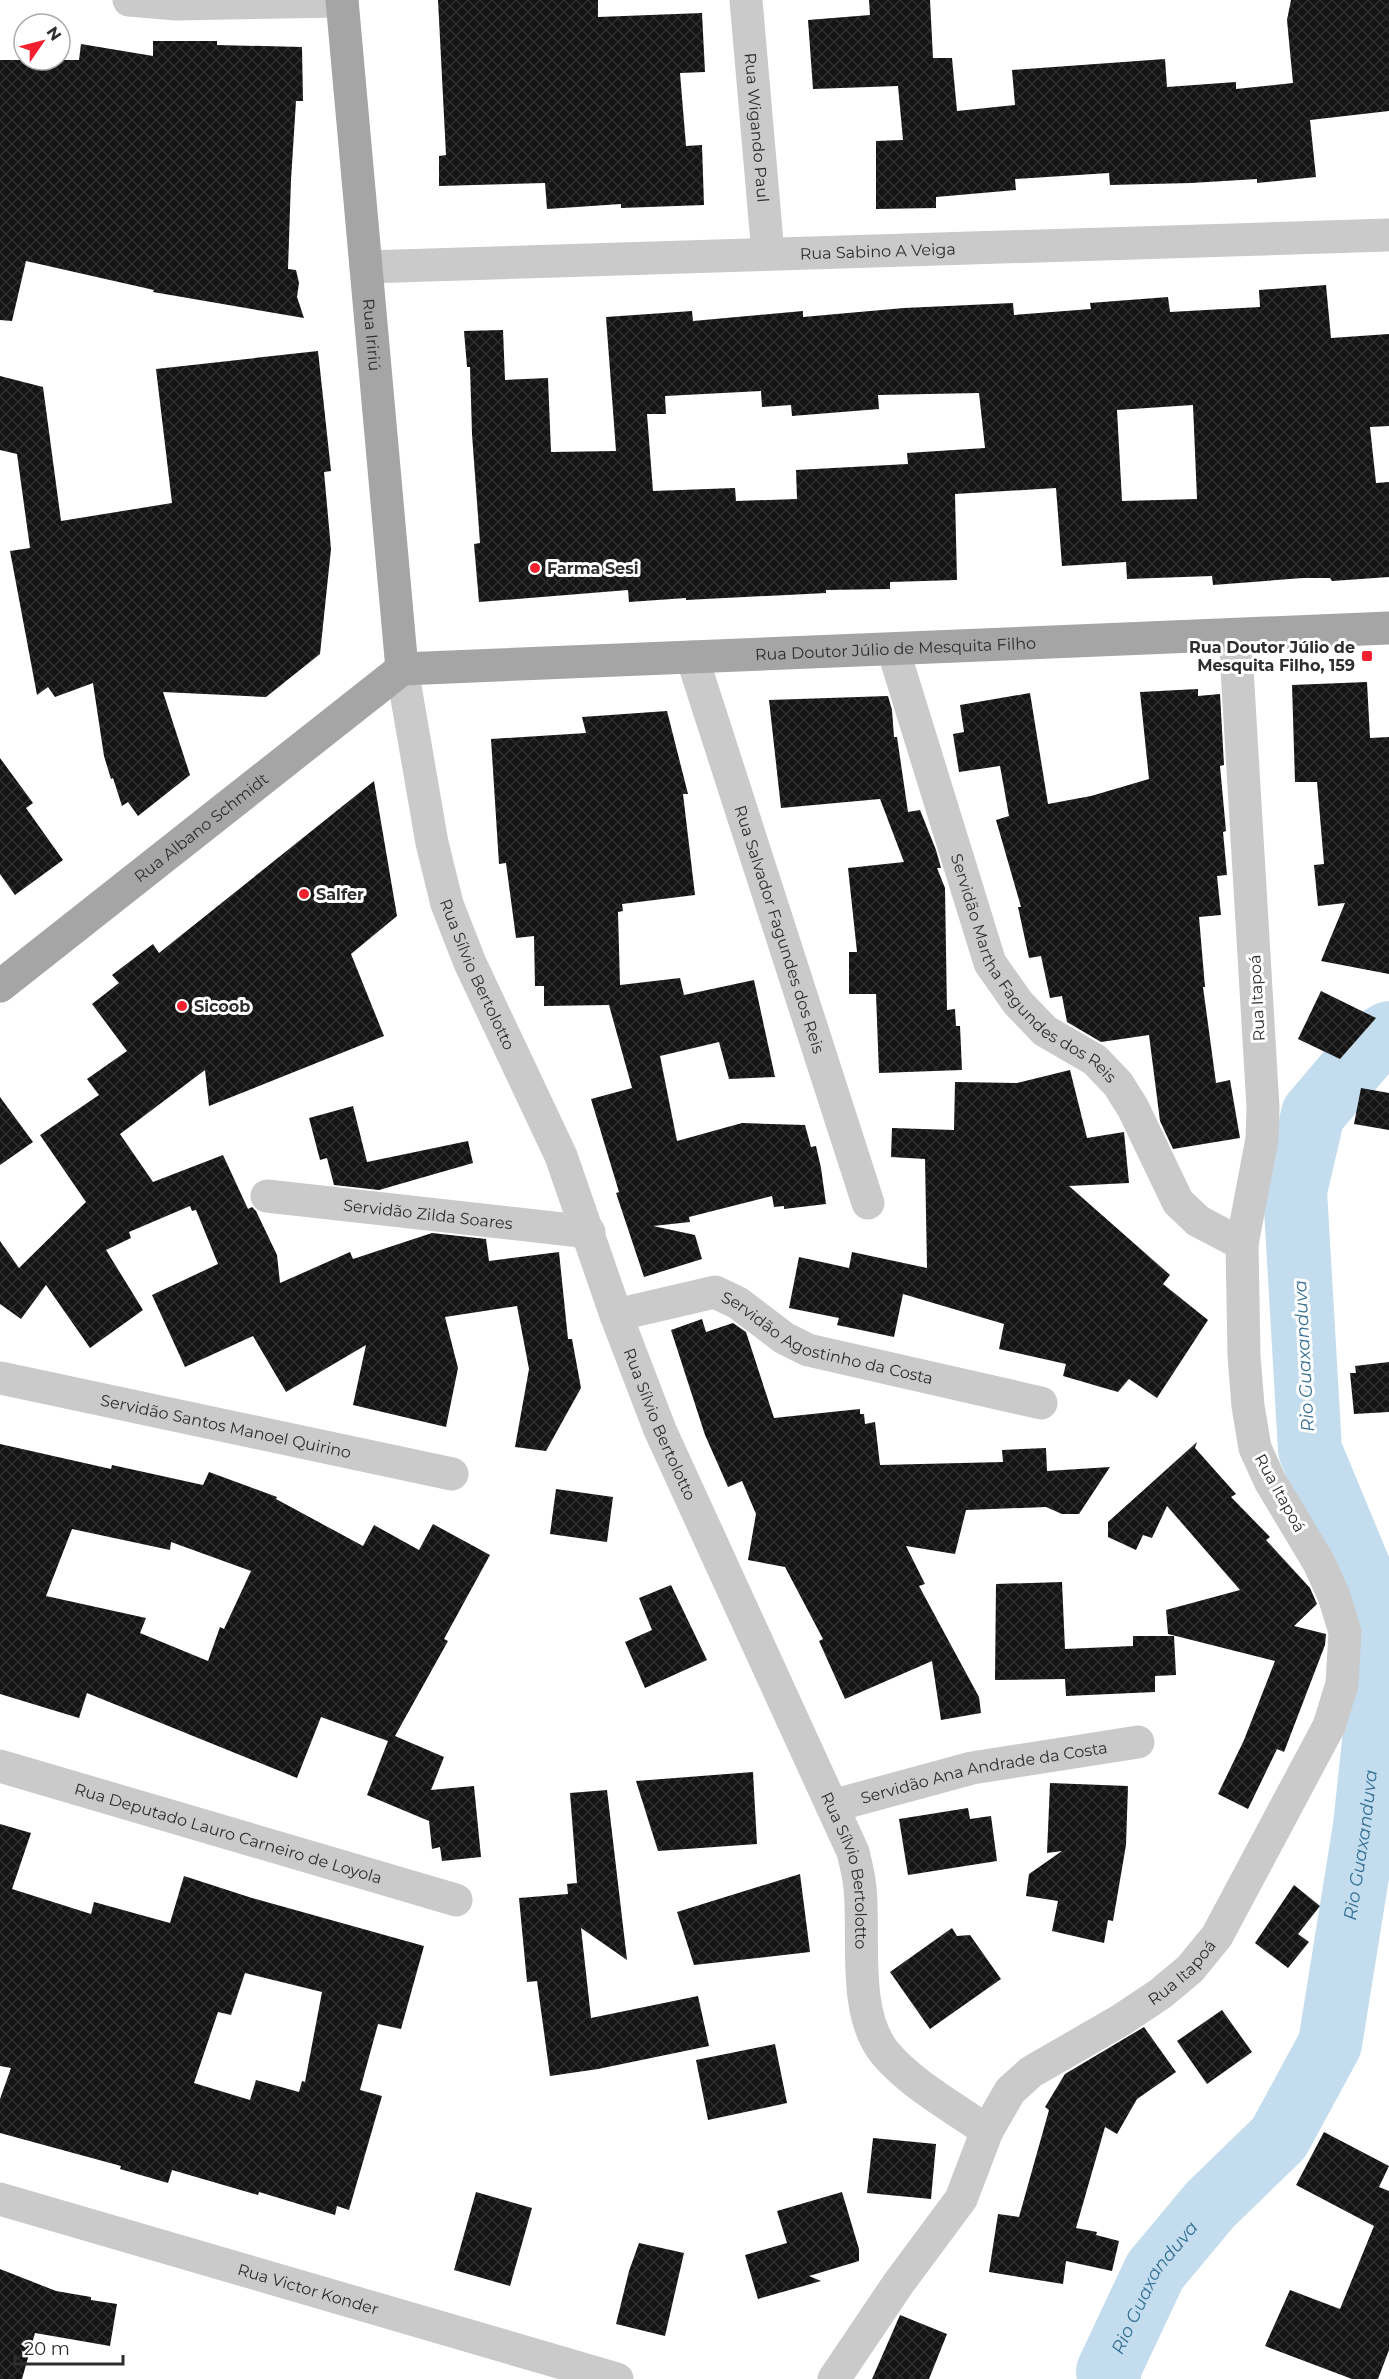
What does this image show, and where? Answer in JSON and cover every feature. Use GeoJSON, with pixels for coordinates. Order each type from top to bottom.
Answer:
{"type":"FeatureCollection","features":[{"type":"Feature","properties":{"kind":"main road","name":"Rua Iririú"},"geometry":{"type":"LineString","coordinates":[[342,1],[402,669]]}},
{"type":"Feature","properties":{"kind":"main road","name":"Rua Doutor Júlio de Mesquita Filho"},"geometry":{"type":"LineString","coordinates":[[402,669],[1389,628]]}},
{"type":"Feature","properties":{"kind":"main road","name":"Rua Albano Schmidt"},"geometry":{"type":"LineString","coordinates":[[0,986],[402,669]]}},
{"type":"Feature","properties":{"kind":"street"},"geometry":{"type":"LineString","coordinates":[[129,0],[176,4],[342,1]]}},
{"type":"Feature","properties":{"kind":"street","name":"Rua Wigando Paul"},"geometry":{"type":"LineString","coordinates":[[746,0],[768,254]]}},
{"type":"Feature","properties":{"kind":"street","name":"Rua Sabino A Veiga"},"geometry":{"type":"LineString","coordinates":[[366,267],[1389,235]]}},
{"type":"Feature","properties":{"kind":"street","name":"Rua Itapoá"},"geometry":{"type":"LineString","coordinates":[[834,2379],[898,2284],[962,2199],[987,2131],[1010,2091],[1031,2072],[1121,2020],[1160,1994],[1190,1970],[1217,1936],[1329,1726],[1342,1684],[1345,1632],[1334,1596],[1319,1563],[1270,1481],[1255,1448],[1248,1406],[1244,1356],[1242,1244],[1262,1139],[1263,1107],[1235,635]]}},
{"type":"Feature","properties":{"kind":"street","name":"Servidão Martha Fagundes dos Reis"},"geometry":{"type":"LineString","coordinates":[[893,649],[990,963],[1018,1003],[1045,1031],[1095,1060],[1118,1084],[1133,1107],[1178,1202],[1198,1221],[1242,1244]]}},
{"type":"Feature","properties":{"kind":"street","name":"Rua Salvador Fagundes dos Reis"},"geometry":{"type":"LineString","coordinates":[[692,657],[868,1203]]}},
{"type":"Feature","properties":{"kind":"street","name":"Rua Sílvio Bertolotto"},"geometry":{"type":"LineString","coordinates":[[402,669],[432,843],[447,904],[470,963],[561,1156],[616,1315],[664,1439],[853,1852],[860,1888],[864,1986],[870,2027],[884,2052],[907,2075],[987,2131]]}},
{"type":"Feature","properties":{"kind":"street","name":"Servidão Zilda Soares"},"geometry":{"type":"LineString","coordinates":[[267,1196],[589,1232]]}},
{"type":"Feature","properties":{"kind":"street","name":"Servidão Agostinho da Costa"},"geometry":{"type":"LineString","coordinates":[[616,1315],[715,1292],[738,1303],[784,1338],[808,1350],[1041,1403]]}},
{"type":"Feature","properties":{"kind":"street","name":"Servidão Santos Manoel Quirino"},"geometry":{"type":"LineString","coordinates":[[0,1378],[452,1474]]}},
{"type":"Feature","properties":{"kind":"street","name":"Servidão Ana Andrade da Costa"},"geometry":{"type":"LineString","coordinates":[[832,1806],[972,1768],[1138,1742]]}},
{"type":"Feature","properties":{"kind":"street","name":"Rua Deputado Lauro Carneiro de Loyola"},"geometry":{"type":"LineString","coordinates":[[0,1766],[456,1900]]}},
{"type":"Feature","properties":{"kind":"street","name":"Rua Victor Konder"},"geometry":{"type":"LineString","coordinates":[[0,2199],[617,2379]]}},
{"type":"Feature","properties":{"kind":"building"},"geometry":{"type":"Polygon","coordinates":[[[438,0],[598,0],[598,17],[702,13],[705,72],[680,73],[686,146],[702,145],[704,205],[621,208],[621,204],[547,209],[545,183],[439,186],[439,156],[446,155],[438,0]]]}},
{"type":"Feature","properties":{"kind":"building"},"geometry":{"type":"Polygon","coordinates":[[[869,0],[930,0],[933,58],[952,58],[957,111],[1015,105],[1012,70],[1165,59],[1167,87],[1236,82],[1236,89],[1293,83],[1287,20],[1291,0],[1389,0],[1389,111],[1310,120],[1316,177],[1257,183],[1257,179],[1110,185],[1109,173],[1015,179],[1016,190],[936,197],[936,208],[876,209],[876,141],[903,140],[898,86],[813,89],[808,20],[870,15],[869,0]]]}},
{"type":"Feature","properties":{"kind":"building"},"geometry":{"type":"Polygon","coordinates":[[[153,41],[217,41],[217,45],[302,47],[303,101],[296,101],[288,269],[296,270],[299,283],[297,297],[304,318],[153,292],[154,290],[26,261],[12,321],[0,320],[0,60],[12,60],[12,72],[72,72],[72,60],[79,60],[81,44],[153,56],[153,41]]]}},
{"type":"Feature","properties":{"kind":"building"},"geometry":{"type":"Polygon","coordinates":[[[1326,285],[1331,338],[1389,334],[1389,426],[1370,427],[1376,483],[1389,482],[1389,577],[1332,581],[1330,578],[1303,578],[1213,585],[1212,576],[1127,579],[1126,562],[1062,566],[1056,488],[955,494],[957,580],[890,582],[890,589],[826,590],[826,593],[686,600],[686,598],[629,602],[628,590],[479,602],[474,544],[480,543],[472,434],[470,367],[467,367],[464,331],[503,330],[505,380],[548,378],[551,452],[616,451],[606,317],[692,311],[693,321],[803,311],[803,317],[904,308],[1013,303],[1014,315],[1091,309],[1090,303],[1168,297],[1170,312],[1260,307],[1259,290],[1326,285]],[[761,391],[665,396],[666,414],[647,414],[653,491],[735,488],[736,501],[797,499],[796,470],[908,464],[907,453],[985,448],[979,393],[878,395],[879,409],[792,416],[791,405],[762,407],[761,391]],[[1193,405],[1117,410],[1122,501],[1197,499],[1193,405]]]}},
{"type":"Feature","properties":{"kind":"building"},"geometry":{"type":"Polygon","coordinates":[[[318,351],[331,471],[324,472],[331,549],[320,654],[266,697],[163,692],[190,775],[138,816],[128,802],[122,806],[113,778],[111,779],[104,756],[93,683],[55,697],[48,687],[37,695],[10,551],[30,548],[17,454],[0,450],[0,376],[43,387],[61,521],[172,503],[156,369],[318,351]]]}},
{"type":"Feature","properties":{"kind":"building"},"geometry":{"type":"Polygon","coordinates":[[[1367,682],[1370,738],[1389,737],[1389,974],[1321,961],[1345,903],[1318,906],[1314,865],[1324,864],[1317,782],[1295,782],[1292,685],[1367,682]]]}},
{"type":"Feature","properties":{"kind":"building"},"geometry":{"type":"Polygon","coordinates":[[[1198,689],[1198,696],[1220,694],[1224,765],[1220,766],[1226,831],[1223,832],[1227,875],[1217,876],[1221,915],[1199,917],[1205,987],[1203,987],[1216,1083],[1230,1080],[1240,1138],[1173,1149],[1160,1121],[1149,1035],[1101,1042],[1067,1022],[1062,996],[1050,998],[1041,956],[1029,958],[1018,907],[1021,907],[996,820],[1009,816],[1000,766],[959,772],[953,734],[964,732],[960,705],[1030,693],[1048,804],[1091,796],[1149,779],[1140,692],[1198,689]]]}},
{"type":"Feature","properties":{"kind":"building"},"geometry":{"type":"Polygon","coordinates":[[[888,696],[892,710],[894,737],[897,737],[908,812],[920,810],[936,850],[941,868],[937,868],[945,888],[947,1010],[955,1009],[956,1026],[960,1026],[962,1070],[879,1073],[876,994],[849,994],[849,952],[857,952],[848,868],[904,862],[880,799],[781,808],[769,700],[888,696]]]}},
{"type":"Feature","properties":{"kind":"building"},"geometry":{"type":"Polygon","coordinates":[[[667,711],[688,794],[683,794],[695,895],[622,904],[623,911],[618,912],[620,985],[680,978],[684,995],[754,980],[775,1077],[729,1079],[719,1042],[660,1056],[677,1141],[742,1123],[805,1125],[811,1147],[816,1146],[826,1204],[784,1209],[784,1206],[774,1207],[772,1196],[689,1217],[690,1222],[653,1226],[695,1235],[702,1259],[644,1277],[616,1193],[619,1192],[591,1099],[632,1088],[609,1005],[544,1006],[544,986],[535,986],[534,936],[516,938],[506,863],[499,864],[491,739],[586,733],[582,717],[667,711]]]}},
{"type":"Feature","properties":{"kind":"building"},"geometry":{"type":"Polygon","coordinates":[[[0,758],[33,803],[26,808],[63,860],[15,895],[0,874],[0,758]]]}},
{"type":"Feature","properties":{"kind":"building"},"geometry":{"type":"Polygon","coordinates":[[[374,781],[397,916],[351,954],[384,1036],[209,1106],[205,1070],[120,1134],[153,1182],[223,1155],[248,1209],[252,1207],[256,1211],[277,1255],[280,1283],[350,1252],[353,1259],[432,1233],[486,1239],[489,1261],[559,1252],[568,1339],[572,1339],[581,1388],[546,1451],[515,1447],[529,1369],[517,1306],[445,1317],[458,1368],[446,1427],[353,1405],[366,1345],[286,1392],[253,1336],[185,1367],[152,1295],[218,1264],[196,1210],[192,1211],[190,1206],[129,1232],[131,1238],[106,1250],[143,1310],[90,1348],[46,1285],[21,1319],[0,1304],[0,1241],[19,1268],[86,1202],[40,1135],[99,1095],[87,1079],[127,1051],[92,1004],[119,983],[112,975],[153,944],[159,953],[374,781]]]}},
{"type":"Feature","properties":{"kind":"building"},"geometry":{"type":"Polygon","coordinates":[[[1321,991],[1376,1018],[1340,1059],[1298,1039],[1321,991]]]}},
{"type":"Feature","properties":{"kind":"building"},"geometry":{"type":"Polygon","coordinates":[[[1070,1070],[1087,1138],[1124,1132],[1129,1183],[1069,1186],[1170,1275],[1163,1284],[1208,1320],[1157,1398],[1129,1379],[1118,1392],[1063,1376],[1066,1364],[999,1349],[1004,1324],[903,1294],[894,1337],[837,1325],[839,1318],[789,1308],[799,1257],[849,1268],[852,1252],[927,1268],[925,1159],[891,1157],[892,1128],[954,1130],[955,1082],[1017,1083],[1070,1070]]]}},
{"type":"Feature","properties":{"kind":"building"},"geometry":{"type":"Polygon","coordinates":[[[1361,1088],[1389,1093],[1389,1130],[1354,1124],[1361,1088]]]}},
{"type":"Feature","properties":{"kind":"building"},"geometry":{"type":"Polygon","coordinates":[[[0,1097],[33,1142],[0,1165],[0,1097]]]}},
{"type":"Feature","properties":{"kind":"building"},"geometry":{"type":"Polygon","coordinates":[[[353,1106],[367,1162],[468,1141],[473,1163],[379,1190],[334,1185],[327,1158],[320,1160],[309,1118],[353,1106]]]}},
{"type":"Feature","properties":{"kind":"building"},"geometry":{"type":"Polygon","coordinates":[[[702,1319],[706,1332],[733,1323],[746,1332],[774,1418],[860,1409],[860,1414],[864,1414],[865,1424],[875,1422],[880,1465],[1003,1462],[1002,1450],[1046,1448],[1047,1471],[1110,1467],[1079,1514],[1062,1514],[1046,1507],[966,1510],[955,1554],[906,1546],[925,1584],[919,1586],[979,1697],[981,1713],[941,1720],[932,1661],[845,1699],[819,1641],[823,1639],[785,1567],[748,1560],[756,1514],[742,1481],[728,1487],[705,1435],[671,1330],[702,1319]]]}},
{"type":"Feature","properties":{"kind":"building"},"geometry":{"type":"Polygon","coordinates":[[[1389,1362],[1389,1412],[1354,1414],[1350,1373],[1356,1373],[1355,1366],[1389,1362]]]}},
{"type":"Feature","properties":{"kind":"building"},"geometry":{"type":"Polygon","coordinates":[[[1197,1442],[1195,1448],[1236,1494],[1231,1497],[1270,1537],[1266,1540],[1310,1588],[1317,1604],[1294,1626],[1326,1634],[1325,1645],[1284,1752],[1277,1749],[1248,1809],[1218,1794],[1244,1740],[1275,1661],[1168,1634],[1166,1610],[1240,1590],[1167,1506],[1152,1538],[1143,1535],[1136,1550],[1108,1537],[1108,1522],[1197,1442]]]}},
{"type":"Feature","properties":{"kind":"building"},"geometry":{"type":"Polygon","coordinates":[[[0,1444],[111,1469],[112,1465],[203,1485],[209,1472],[277,1497],[276,1499],[363,1546],[374,1525],[419,1550],[433,1524],[490,1555],[444,1639],[448,1641],[395,1736],[444,1757],[431,1790],[474,1786],[481,1857],[442,1861],[440,1847],[432,1849],[429,1821],[367,1795],[388,1741],[321,1717],[297,1778],[87,1693],[79,1718],[0,1694],[0,1444]],[[72,1529],[46,1596],[146,1618],[140,1633],[208,1661],[220,1627],[224,1629],[251,1571],[171,1542],[170,1550],[72,1529]]]}},
{"type":"Feature","properties":{"kind":"building"},"geometry":{"type":"Polygon","coordinates":[[[556,1489],[613,1497],[607,1542],[550,1534],[556,1489]]]}},
{"type":"Feature","properties":{"kind":"building"},"geometry":{"type":"Polygon","coordinates":[[[1062,1582],[1065,1649],[1133,1646],[1133,1636],[1174,1636],[1176,1675],[1155,1676],[1155,1692],[1066,1696],[1065,1679],[995,1680],[996,1584],[1062,1582]]]}},
{"type":"Feature","properties":{"kind":"building"},"geometry":{"type":"Polygon","coordinates":[[[671,1585],[707,1660],[645,1688],[625,1642],[652,1630],[639,1598],[671,1585]]]}},
{"type":"Feature","properties":{"kind":"building"},"geometry":{"type":"Polygon","coordinates":[[[753,1772],[757,1844],[658,1851],[636,1781],[753,1772]]]}},
{"type":"Feature","properties":{"kind":"building"},"geometry":{"type":"Polygon","coordinates":[[[1050,1783],[1128,1786],[1126,1845],[1113,1921],[1108,1920],[1104,1943],[1052,1931],[1058,1901],[1026,1896],[1029,1874],[1062,1851],[1047,1853],[1050,1783]]]}},
{"type":"Feature","properties":{"kind":"building"},"geometry":{"type":"Polygon","coordinates":[[[607,1790],[627,1960],[581,1928],[591,2018],[698,1996],[709,2046],[598,2069],[550,2076],[537,1981],[527,1982],[519,1898],[568,1894],[567,1884],[577,1883],[570,1793],[607,1790]]]}},
{"type":"Feature","properties":{"kind":"building"},"geometry":{"type":"Polygon","coordinates":[[[968,1808],[970,1819],[991,1816],[997,1861],[908,1875],[899,1819],[968,1808]]]}},
{"type":"Feature","properties":{"kind":"building"},"geometry":{"type":"Polygon","coordinates":[[[0,1824],[31,1833],[12,1889],[91,1914],[94,1902],[170,1923],[184,1876],[252,1898],[424,1946],[401,2029],[378,2024],[360,2090],[382,2096],[349,2210],[337,2206],[335,2215],[259,2192],[258,2195],[172,2170],[168,2183],[120,2169],[121,2166],[0,2133],[0,2099],[11,2068],[0,2066],[0,1824]],[[245,1973],[231,2015],[218,2012],[194,2083],[250,2100],[256,2080],[299,2092],[302,2081],[305,2082],[322,1992],[245,1973]]]}},
{"type":"Feature","properties":{"kind":"building"},"geometry":{"type":"Polygon","coordinates":[[[800,1874],[810,1952],[694,1965],[677,1912],[800,1874]]]}},
{"type":"Feature","properties":{"kind":"building"},"geometry":{"type":"Polygon","coordinates":[[[1294,1885],[1320,1906],[1298,1934],[1309,1942],[1288,1968],[1255,1943],[1294,1885]]]}},
{"type":"Feature","properties":{"kind":"building"},"geometry":{"type":"Polygon","coordinates":[[[952,1928],[957,1936],[970,1935],[1001,1979],[930,2029],[890,1972],[952,1928]]]}},
{"type":"Feature","properties":{"kind":"building"},"geometry":{"type":"Polygon","coordinates":[[[1222,2010],[1252,2052],[1207,2084],[1177,2041],[1222,2010]]]}},
{"type":"Feature","properties":{"kind":"building"},"geometry":{"type":"Polygon","coordinates":[[[1144,2027],[1176,2072],[1137,2099],[1117,2134],[1105,2127],[1076,2228],[1097,2232],[1096,2235],[1119,2241],[1112,2271],[1066,2261],[1063,2284],[989,2272],[998,2214],[1019,2217],[1049,2110],[1045,2107],[1065,2074],[1144,2027]]]}},
{"type":"Feature","properties":{"kind":"building"},"geometry":{"type":"Polygon","coordinates":[[[775,2044],[787,2103],[708,2120],[696,2060],[775,2044]]]}},
{"type":"Feature","properties":{"kind":"building"},"geometry":{"type":"Polygon","coordinates":[[[1324,2132],[1389,2166],[1379,2187],[1389,2191],[1389,2350],[1378,2379],[1352,2379],[1265,2346],[1290,2290],[1340,2309],[1374,2226],[1296,2185],[1324,2132]]]}},
{"type":"Feature","properties":{"kind":"building"},"geometry":{"type":"Polygon","coordinates":[[[873,2138],[936,2144],[931,2199],[867,2193],[873,2138]]]}},
{"type":"Feature","properties":{"kind":"building"},"geometry":{"type":"Polygon","coordinates":[[[476,2192],[532,2208],[510,2286],[454,2270],[476,2192]]]}},
{"type":"Feature","properties":{"kind":"building"},"geometry":{"type":"Polygon","coordinates":[[[842,2192],[859,2249],[859,2261],[809,2276],[821,2281],[758,2299],[745,2255],[787,2243],[777,2211],[842,2192]]]}},
{"type":"Feature","properties":{"kind":"building"},"geometry":{"type":"Polygon","coordinates":[[[639,2243],[684,2253],[665,2336],[616,2324],[629,2271],[639,2243]]]}},
{"type":"Feature","properties":{"kind":"building"},"geometry":{"type":"Polygon","coordinates":[[[0,2269],[56,2291],[117,2304],[110,2346],[35,2333],[22,2379],[0,2379],[0,2269]]]}},
{"type":"Feature","properties":{"kind":"building"},"geometry":{"type":"Polygon","coordinates":[[[900,2315],[947,2334],[929,2379],[872,2379],[900,2315]]]}},
{"type":"Feature","properties":{"kind":"waterway","name":"Rio Guaxanduva"},"geometry":{"type":"LineString","coordinates":[[1109,2379],[1108,2371],[1155,2271],[1210,2205],[1279,2138],[1330,2044],[1365,1826],[1382,1667],[1375,1607],[1310,1450],[1295,1191],[1313,1114],[1373,1043],[1389,1033]]}},
{"type":"Feature","properties":{"kind":"place","name":"Farma Sesi"},"geometry":{"type":"Point","coordinates":[535,568]}},
{"type":"Feature","properties":{"kind":"place","name":"Rua Doutor Júlio de Mesquita Filho, 159"},"geometry":{"type":"Point","coordinates":[1367,656]}},
{"type":"Feature","properties":{"kind":"place","name":"Salfer"},"geometry":{"type":"Point","coordinates":[304,894]}},
{"type":"Feature","properties":{"kind":"place","name":"Sicoob"},"geometry":{"type":"Point","coordinates":[182,1006]}}]}
